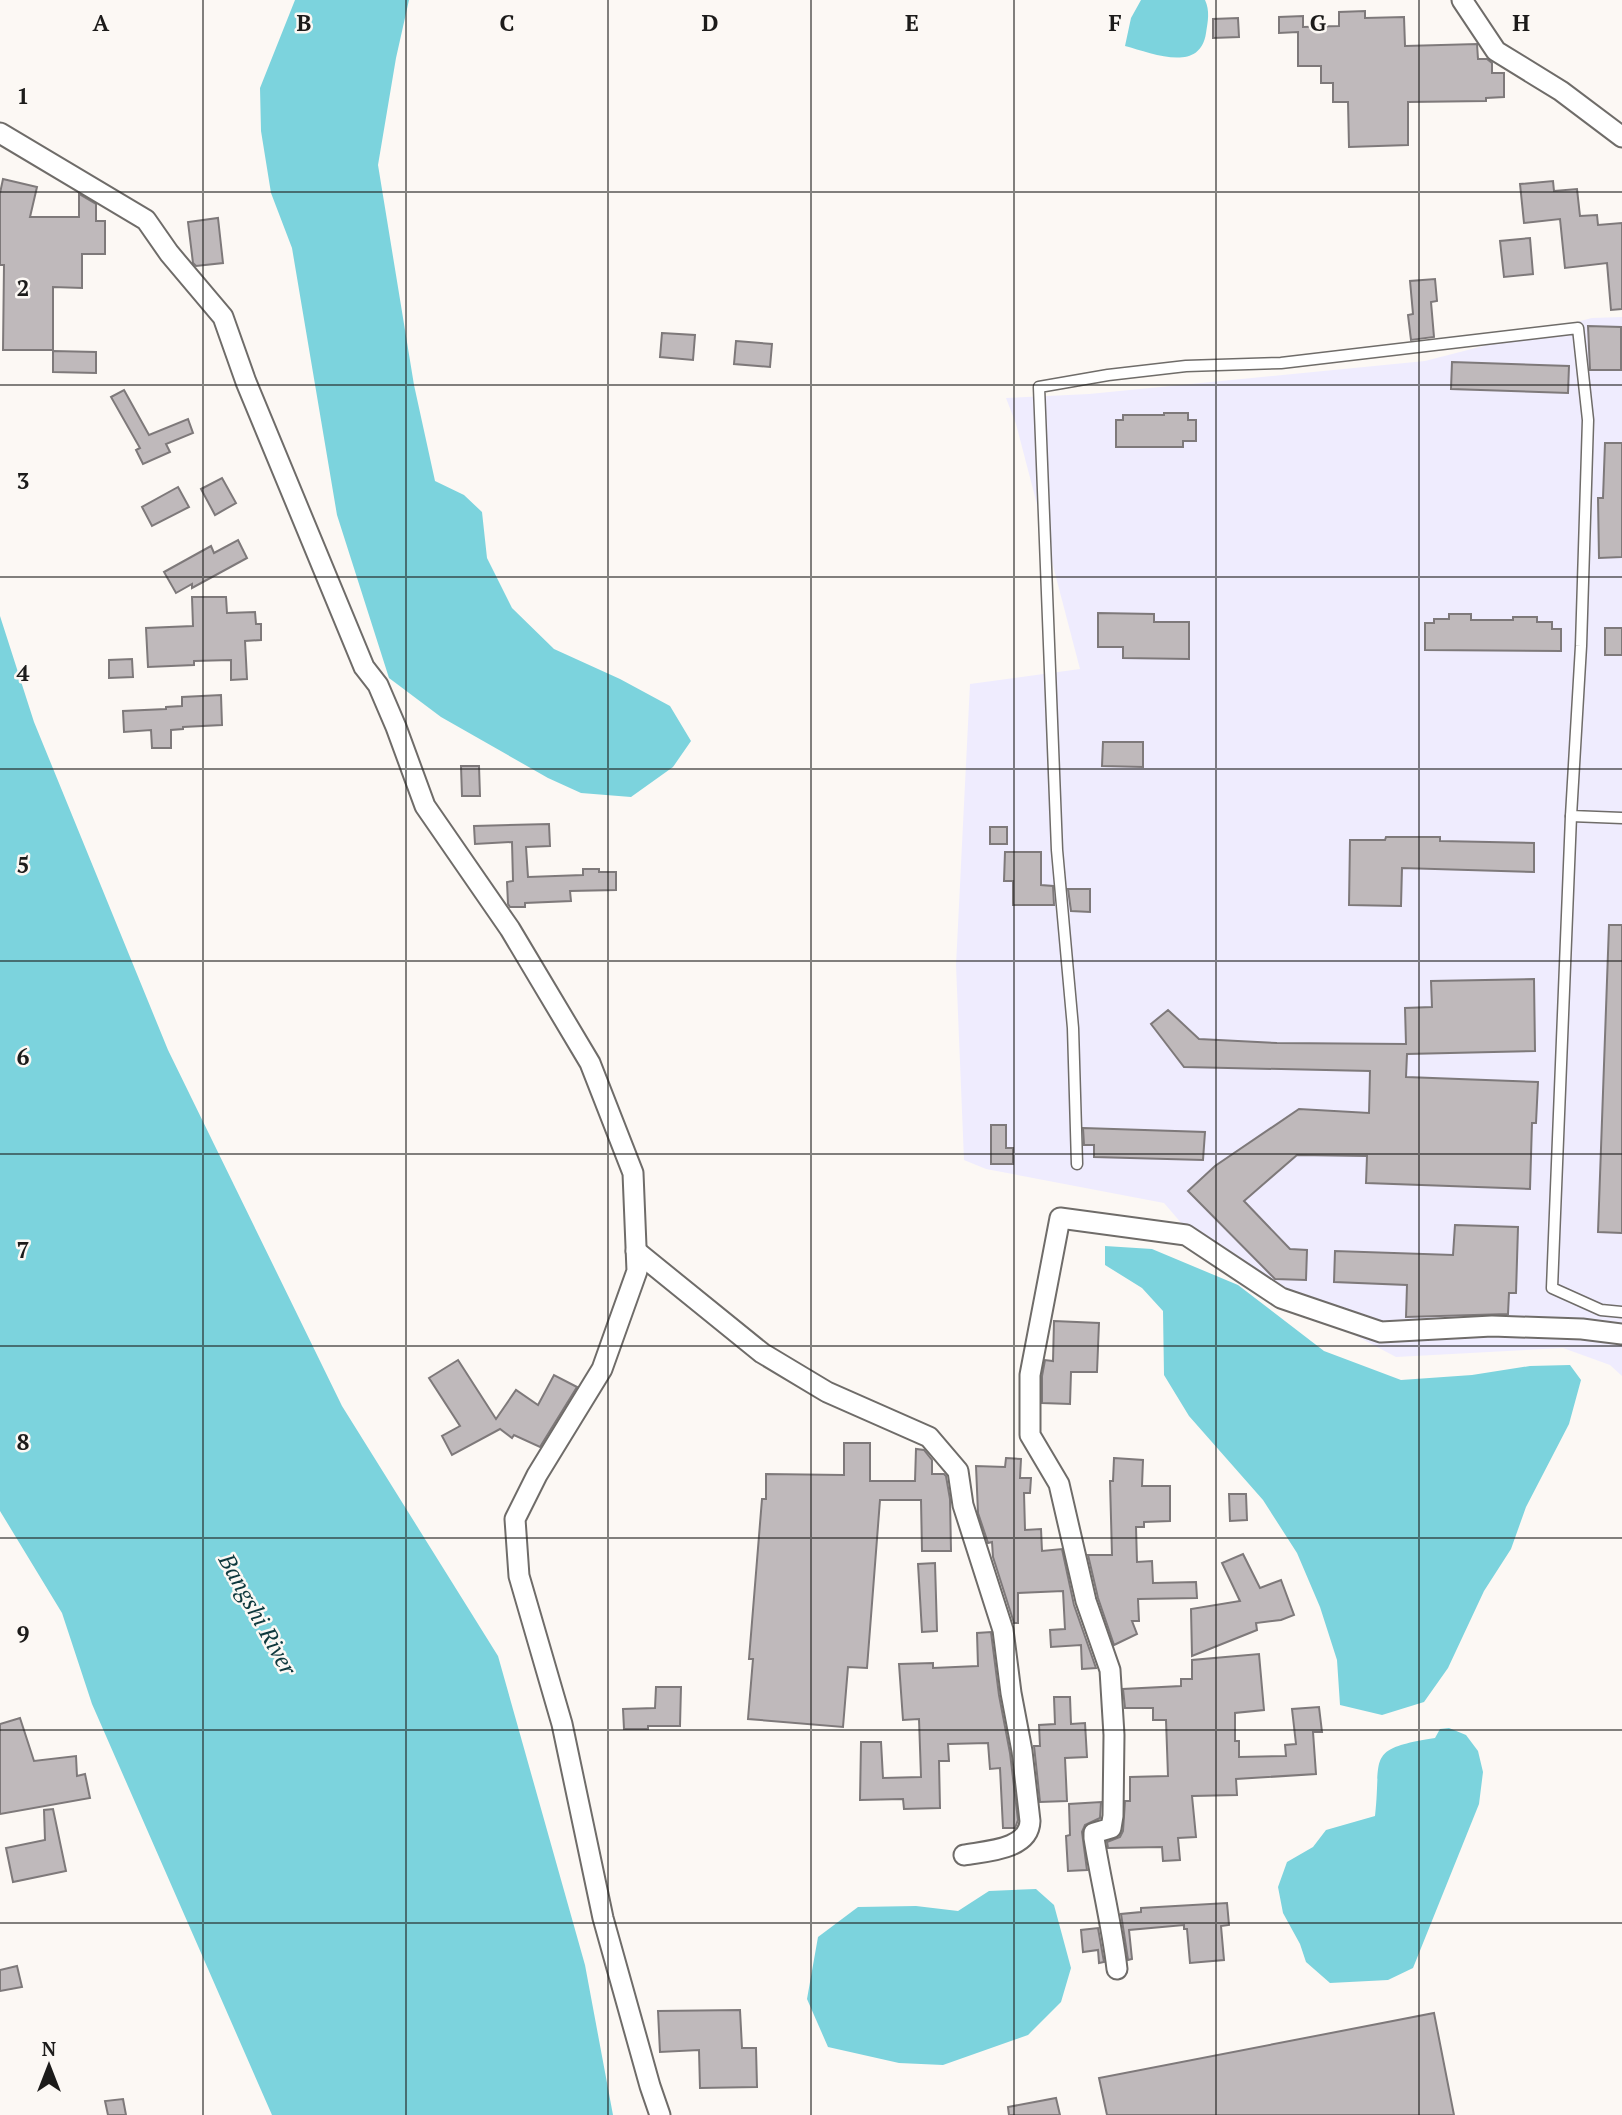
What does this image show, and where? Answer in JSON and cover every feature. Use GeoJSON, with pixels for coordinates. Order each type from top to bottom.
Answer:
{"type":"FeatureCollection","features":[{"type":"Feature","properties":{"kind":"street"},"geometry":{"type":"LineString","coordinates":[[1462,0],[1496,51],[1561,91],[1622,137]]}},
{"type":"Feature","properties":{"kind":"street"},"geometry":{"type":"LineString","coordinates":[[0,133],[146,220],[169,253],[223,317],[246,382],[364,667],[378,685],[396,727],[425,806],[510,929],[590,1063],[633,1173],[637,1271],[602,1369],[537,1475],[515,1519],[519,1576],[562,1724],[603,1918],[660,2115]]}},
{"type":"Feature","properties":{"kind":"street"},"geometry":{"type":"LineString","coordinates":[[1117,1969],[1094,1838],[1094,1833],[1111,1828],[1113,1816],[1114,1735],[1110,1670],[1083,1589],[1059,1484],[1030,1435],[1030,1375],[1060,1218],[1186,1235],[1282,1298],[1381,1332],[1492,1326],[1582,1329],[1622,1334]]}},
{"type":"Feature","properties":{"kind":"street"},"geometry":{"type":"LineString","coordinates":[[636,1251],[762,1353],[827,1392],[929,1437],[958,1471],[962,1505],[1003,1630],[1030,1821],[1030,1832],[1023,1839],[1006,1847],[964,1855]]}},
{"type":"Feature","properties":{"kind":"lane"},"geometry":{"type":"LineString","coordinates":[[1077,1164],[1073,1028],[1057,850],[1039,387],[1160,369],[1281,363],[1578,328],[1588,420],[1581,646],[1571,816],[1552,1288],[1601,1311],[1622,1312]]}},
{"type":"Feature","properties":{"kind":"lane"},"geometry":{"type":"LineString","coordinates":[[1571,816],[1622,818]]}},
{"type":"Feature","properties":{"kind":"shaded area"},"geometry":{"type":"Polygon","coordinates":[[[1622,317],[1622,1376],[1610,1365],[1563,1348],[1396,1357],[1214,1261],[1164,1203],[986,1169],[964,1160],[956,965],[970,684],[1080,669],[1016,424],[1006,398],[1089,394],[1425,361],[1592,318],[1622,317]]]}},
{"type":"Feature","properties":{"kind":"water"},"geometry":{"type":"Polygon","coordinates":[[[295,0],[409,0],[378,165],[414,385],[435,481],[464,495],[482,512],[487,558],[512,608],[554,649],[620,679],[670,706],[691,741],[673,767],[631,797],[581,793],[548,778],[441,717],[389,678],[337,515],[292,248],[271,193],[261,131],[260,88],[295,0]]]}},
{"type":"Feature","properties":{"kind":"water"},"geometry":{"type":"Polygon","coordinates":[[[1141,0],[1205,0],[1208,20],[1202,46],[1195,53],[1173,58],[1125,46],[1131,18],[1141,0]]]}},
{"type":"Feature","properties":{"kind":"water","name":"Bangshi River"},"geometry":{"type":"Polygon","coordinates":[[[0,616],[34,722],[168,1050],[342,1406],[498,1656],[585,1965],[613,2115],[272,2115],[92,1704],[62,1613],[0,1511],[0,616]]]}},
{"type":"Feature","properties":{"kind":"water"},"geometry":{"type":"Polygon","coordinates":[[[1105,1246],[1152,1249],[1238,1285],[1324,1351],[1401,1380],[1472,1375],[1530,1366],[1570,1365],[1581,1380],[1569,1424],[1526,1507],[1511,1549],[1484,1591],[1448,1668],[1424,1702],[1382,1715],[1340,1705],[1337,1660],[1320,1607],[1297,1553],[1263,1500],[1189,1416],[1164,1375],[1163,1311],[1142,1288],[1105,1265],[1105,1246]]]}},
{"type":"Feature","properties":{"kind":"water"},"geometry":{"type":"Polygon","coordinates":[[[1449,1728],[1466,1735],[1478,1751],[1483,1772],[1479,1804],[1413,1968],[1388,1980],[1330,1983],[1306,1962],[1300,1944],[1283,1913],[1278,1887],[1287,1862],[1313,1847],[1326,1830],[1375,1816],[1378,1768],[1387,1752],[1412,1742],[1435,1738],[1440,1729],[1449,1728]]]}},
{"type":"Feature","properties":{"kind":"water"},"geometry":{"type":"Polygon","coordinates":[[[1036,1889],[1054,1905],[1071,1968],[1061,2002],[1028,2035],[943,2065],[899,2063],[828,2047],[807,1999],[818,1937],[858,1907],[916,1906],[958,1911],[989,1891],[1036,1889]]]}},
{"type":"Feature","properties":{"kind":"building"},"geometry":{"type":"Polygon","coordinates":[[[1365,11],[1365,18],[1404,17],[1405,46],[1477,44],[1478,59],[1487,59],[1492,63],[1492,73],[1504,73],[1504,97],[1486,98],[1486,101],[1408,102],[1408,145],[1349,147],[1348,102],[1333,102],[1333,83],[1321,83],[1321,66],[1298,66],[1298,32],[1279,33],[1279,17],[1303,16],[1303,27],[1339,26],[1339,12],[1365,11]]]}},
{"type":"Feature","properties":{"kind":"building"},"geometry":{"type":"Polygon","coordinates":[[[1238,18],[1239,37],[1213,38],[1213,19],[1238,18]]]}},
{"type":"Feature","properties":{"kind":"building"},"geometry":{"type":"Polygon","coordinates":[[[3,179],[37,187],[30,217],[79,217],[79,194],[96,204],[96,221],[105,221],[105,254],[82,254],[82,288],[53,287],[53,350],[3,350],[4,265],[0,265],[0,193],[3,179]]]}},
{"type":"Feature","properties":{"kind":"building"},"geometry":{"type":"Polygon","coordinates":[[[1553,181],[1554,191],[1577,189],[1580,216],[1597,215],[1598,225],[1622,223],[1622,309],[1611,310],[1607,263],[1565,268],[1560,219],[1524,223],[1520,184],[1553,181]]]}},
{"type":"Feature","properties":{"kind":"building"},"geometry":{"type":"Polygon","coordinates":[[[218,218],[223,263],[196,266],[193,263],[188,222],[218,218]]]}},
{"type":"Feature","properties":{"kind":"building"},"geometry":{"type":"Polygon","coordinates":[[[1530,238],[1533,274],[1504,277],[1500,241],[1530,238]]]}},
{"type":"Feature","properties":{"kind":"building"},"geometry":{"type":"Polygon","coordinates":[[[1435,279],[1437,301],[1431,302],[1434,337],[1411,340],[1408,315],[1413,314],[1410,281],[1435,279]]]}},
{"type":"Feature","properties":{"kind":"building"},"geometry":{"type":"Polygon","coordinates":[[[1588,326],[1621,327],[1621,370],[1590,370],[1588,326]]]}},
{"type":"Feature","properties":{"kind":"building"},"geometry":{"type":"Polygon","coordinates":[[[662,333],[695,335],[693,360],[660,357],[662,333]]]}},
{"type":"Feature","properties":{"kind":"building"},"geometry":{"type":"Polygon","coordinates":[[[736,341],[772,344],[770,367],[734,364],[736,341]]]}},
{"type":"Feature","properties":{"kind":"building"},"geometry":{"type":"Polygon","coordinates":[[[53,351],[96,352],[96,373],[53,372],[53,351]]]}},
{"type":"Feature","properties":{"kind":"building"},"geometry":{"type":"Polygon","coordinates":[[[1452,362],[1569,366],[1568,393],[1451,389],[1452,362]]]}},
{"type":"Feature","properties":{"kind":"building"},"geometry":{"type":"Polygon","coordinates":[[[124,390],[149,435],[188,419],[193,433],[166,444],[170,452],[143,464],[136,450],[140,448],[111,397],[124,390]]]}},
{"type":"Feature","properties":{"kind":"building"},"geometry":{"type":"Polygon","coordinates":[[[1188,413],[1188,420],[1196,420],[1196,441],[1183,441],[1183,447],[1116,447],[1116,420],[1123,420],[1123,415],[1188,413]]]}},
{"type":"Feature","properties":{"kind":"building"},"geometry":{"type":"Polygon","coordinates":[[[1605,443],[1622,443],[1622,557],[1599,558],[1598,498],[1603,498],[1605,443]]]}},
{"type":"Feature","properties":{"kind":"building"},"geometry":{"type":"Polygon","coordinates":[[[222,478],[236,503],[215,515],[201,489],[222,478]]]}},
{"type":"Feature","properties":{"kind":"building"},"geometry":{"type":"Polygon","coordinates":[[[178,487],[189,507],[152,526],[142,507],[178,487]]]}},
{"type":"Feature","properties":{"kind":"building"},"geometry":{"type":"Polygon","coordinates":[[[238,540],[247,558],[192,588],[192,584],[176,593],[164,572],[211,546],[214,553],[238,540]]]}},
{"type":"Feature","properties":{"kind":"building"},"geometry":{"type":"Polygon","coordinates":[[[192,597],[226,597],[227,613],[255,612],[256,624],[261,624],[261,640],[245,641],[247,679],[231,680],[231,660],[194,661],[194,665],[148,667],[146,628],[193,626],[192,597]]]}},
{"type":"Feature","properties":{"kind":"building"},"geometry":{"type":"Polygon","coordinates":[[[1098,613],[1154,614],[1154,622],[1189,622],[1189,659],[1123,658],[1123,647],[1098,647],[1098,613]]]}},
{"type":"Feature","properties":{"kind":"building"},"geometry":{"type":"Polygon","coordinates":[[[1449,614],[1471,614],[1471,620],[1537,617],[1537,622],[1552,622],[1552,629],[1561,629],[1561,651],[1425,650],[1425,623],[1434,623],[1434,619],[1449,619],[1449,614]]]}},
{"type":"Feature","properties":{"kind":"building"},"geometry":{"type":"Polygon","coordinates":[[[1605,628],[1622,628],[1622,655],[1605,655],[1605,628]]]}},
{"type":"Feature","properties":{"kind":"building"},"geometry":{"type":"Polygon","coordinates":[[[132,659],[133,677],[109,678],[109,660],[132,659]]]}},
{"type":"Feature","properties":{"kind":"building"},"geometry":{"type":"Polygon","coordinates":[[[221,695],[222,725],[171,730],[171,748],[152,748],[151,730],[124,732],[123,711],[166,709],[182,706],[182,697],[221,695]]]}},
{"type":"Feature","properties":{"kind":"building"},"geometry":{"type":"Polygon","coordinates":[[[1103,742],[1143,742],[1143,767],[1102,766],[1103,742]]]}},
{"type":"Feature","properties":{"kind":"building"},"geometry":{"type":"Polygon","coordinates":[[[461,766],[479,766],[480,796],[462,796],[461,766]]]}},
{"type":"Feature","properties":{"kind":"building"},"geometry":{"type":"Polygon","coordinates":[[[549,824],[550,846],[526,847],[528,877],[583,875],[583,869],[599,869],[599,872],[616,872],[616,890],[570,891],[571,901],[525,903],[525,907],[510,907],[507,882],[513,881],[512,842],[475,844],[474,826],[549,824]]]}},
{"type":"Feature","properties":{"kind":"building"},"geometry":{"type":"Polygon","coordinates":[[[990,827],[1007,827],[1007,844],[990,844],[990,827]]]}},
{"type":"Feature","properties":{"kind":"building"},"geometry":{"type":"Polygon","coordinates":[[[1386,837],[1440,837],[1440,841],[1534,843],[1534,872],[1402,868],[1401,906],[1349,905],[1350,840],[1385,840],[1386,837]]]}},
{"type":"Feature","properties":{"kind":"building"},"geometry":{"type":"Polygon","coordinates":[[[1005,852],[1041,852],[1041,885],[1053,886],[1054,905],[1013,905],[1013,881],[1004,881],[1005,852]]]}},
{"type":"Feature","properties":{"kind":"building"},"geometry":{"type":"Polygon","coordinates":[[[1068,889],[1090,889],[1090,912],[1071,911],[1068,889]]]}},
{"type":"Feature","properties":{"kind":"building"},"geometry":{"type":"Polygon","coordinates":[[[1609,925],[1622,925],[1622,1233],[1598,1232],[1609,925]]]}},
{"type":"Feature","properties":{"kind":"building"},"geometry":{"type":"Polygon","coordinates":[[[1534,979],[1535,1051],[1407,1054],[1406,1077],[1538,1082],[1536,1123],[1532,1123],[1530,1189],[1366,1183],[1367,1156],[1297,1155],[1244,1201],[1290,1249],[1307,1250],[1306,1280],[1275,1279],[1188,1191],[1215,1166],[1299,1109],[1369,1113],[1370,1071],[1184,1067],[1151,1024],[1168,1010],[1199,1039],[1277,1043],[1406,1044],[1405,1008],[1432,1007],[1431,981],[1534,979]]]}},
{"type":"Feature","properties":{"kind":"building"},"geometry":{"type":"Polygon","coordinates":[[[991,1125],[1006,1125],[1006,1148],[1013,1148],[1013,1164],[991,1164],[991,1125]]]}},
{"type":"Feature","properties":{"kind":"building"},"geometry":{"type":"Polygon","coordinates":[[[1083,1128],[1205,1132],[1203,1160],[1094,1157],[1094,1145],[1084,1145],[1083,1128]]]}},
{"type":"Feature","properties":{"kind":"building"},"geometry":{"type":"Polygon","coordinates":[[[1455,1225],[1518,1227],[1516,1293],[1509,1293],[1508,1314],[1406,1317],[1407,1285],[1334,1282],[1335,1251],[1453,1255],[1455,1225]]]}},
{"type":"Feature","properties":{"kind":"building"},"geometry":{"type":"Polygon","coordinates":[[[1054,1321],[1099,1323],[1097,1372],[1071,1372],[1070,1404],[1042,1403],[1045,1360],[1053,1361],[1054,1321]]]}},
{"type":"Feature","properties":{"kind":"building"},"geometry":{"type":"Polygon","coordinates":[[[458,1360],[496,1419],[516,1390],[538,1405],[554,1375],[577,1387],[540,1447],[514,1435],[512,1438],[500,1429],[452,1455],[442,1436],[460,1426],[429,1378],[458,1360]]]}},
{"type":"Feature","properties":{"kind":"building"},"geometry":{"type":"Polygon","coordinates":[[[844,1443],[870,1443],[870,1481],[915,1481],[916,1449],[924,1450],[932,1460],[932,1474],[946,1476],[950,1499],[951,1551],[922,1551],[921,1500],[880,1500],[867,1668],[848,1667],[843,1727],[748,1719],[753,1659],[749,1659],[762,1499],[766,1499],[766,1474],[844,1475],[844,1443]]]}},
{"type":"Feature","properties":{"kind":"building"},"geometry":{"type":"Polygon","coordinates":[[[1006,1458],[1021,1459],[1020,1478],[1031,1478],[1030,1493],[1024,1493],[1025,1530],[1041,1529],[1042,1551],[1062,1549],[1074,1605],[1096,1668],[1082,1669],[1081,1645],[1051,1647],[1050,1630],[1065,1629],[1063,1591],[1018,1593],[1018,1623],[1014,1623],[993,1557],[992,1542],[988,1543],[978,1513],[976,1466],[1005,1467],[1006,1458]]]}},
{"type":"Feature","properties":{"kind":"building"},"geometry":{"type":"Polygon","coordinates":[[[1114,1458],[1143,1460],[1142,1486],[1170,1486],[1170,1521],[1144,1522],[1144,1527],[1136,1527],[1137,1562],[1152,1561],[1153,1583],[1196,1582],[1197,1598],[1138,1599],[1139,1621],[1132,1621],[1137,1634],[1114,1645],[1098,1598],[1088,1555],[1112,1555],[1110,1481],[1113,1481],[1114,1458]]]}},
{"type":"Feature","properties":{"kind":"building"},"geometry":{"type":"Polygon","coordinates":[[[1229,1494],[1246,1494],[1247,1520],[1230,1521],[1229,1494]]]}},
{"type":"Feature","properties":{"kind":"building"},"geometry":{"type":"Polygon","coordinates":[[[1243,1554],[1260,1588],[1281,1580],[1294,1615],[1281,1620],[1256,1623],[1257,1630],[1192,1656],[1191,1609],[1240,1601],[1222,1563],[1243,1554]]]}},
{"type":"Feature","properties":{"kind":"building"},"geometry":{"type":"Polygon","coordinates":[[[935,1563],[937,1631],[922,1632],[918,1564],[935,1563]]]}},
{"type":"Feature","properties":{"kind":"building"},"geometry":{"type":"Polygon","coordinates":[[[991,1632],[1010,1753],[1018,1820],[1015,1828],[1003,1828],[1000,1768],[990,1769],[988,1743],[948,1744],[949,1761],[939,1761],[940,1808],[904,1809],[903,1799],[860,1800],[861,1742],[881,1742],[883,1778],[921,1777],[919,1719],[903,1720],[899,1664],[933,1663],[933,1668],[978,1666],[977,1633],[991,1632]]]}},
{"type":"Feature","properties":{"kind":"building"},"geometry":{"type":"Polygon","coordinates":[[[1259,1654],[1264,1710],[1235,1713],[1235,1741],[1239,1741],[1239,1757],[1286,1756],[1285,1745],[1296,1744],[1292,1709],[1319,1707],[1322,1732],[1313,1732],[1316,1774],[1236,1779],[1237,1795],[1192,1796],[1196,1837],[1178,1838],[1180,1860],[1163,1861],[1162,1847],[1108,1848],[1107,1842],[1120,1837],[1123,1831],[1125,1801],[1130,1801],[1130,1777],[1168,1776],[1166,1720],[1153,1720],[1153,1708],[1125,1708],[1123,1689],[1181,1686],[1181,1679],[1192,1679],[1192,1660],[1259,1654]]]}},
{"type":"Feature","properties":{"kind":"building"},"geometry":{"type":"Polygon","coordinates":[[[656,1687],[681,1687],[680,1726],[624,1729],[623,1709],[655,1708],[656,1687]]]}},
{"type":"Feature","properties":{"kind":"building"},"geometry":{"type":"Polygon","coordinates":[[[1054,1697],[1070,1697],[1071,1724],[1085,1723],[1087,1757],[1065,1758],[1067,1801],[1040,1802],[1034,1746],[1040,1746],[1039,1725],[1055,1724],[1054,1697]]]}},
{"type":"Feature","properties":{"kind":"building"},"geometry":{"type":"Polygon","coordinates":[[[20,1718],[34,1761],[76,1756],[77,1776],[85,1774],[90,1798],[0,1814],[0,1724],[20,1718]]]}},
{"type":"Feature","properties":{"kind":"building"},"geometry":{"type":"Polygon","coordinates":[[[1101,1802],[1100,1818],[1085,1825],[1082,1832],[1087,1870],[1068,1871],[1066,1836],[1070,1835],[1069,1804],[1101,1802]]]}},
{"type":"Feature","properties":{"kind":"building"},"geometry":{"type":"Polygon","coordinates":[[[53,1809],[66,1871],[13,1882],[6,1848],[45,1840],[44,1810],[53,1809]]]}},
{"type":"Feature","properties":{"kind":"building"},"geometry":{"type":"Polygon","coordinates":[[[1227,1903],[1229,1925],[1221,1926],[1224,1960],[1190,1963],[1187,1929],[1184,1929],[1184,1925],[1129,1930],[1132,1959],[1128,1960],[1121,1914],[1141,1912],[1141,1908],[1227,1903]]]}},
{"type":"Feature","properties":{"kind":"building"},"geometry":{"type":"Polygon","coordinates":[[[1098,1928],[1104,1962],[1099,1963],[1098,1950],[1083,1952],[1081,1930],[1098,1928]]]}},
{"type":"Feature","properties":{"kind":"building"},"geometry":{"type":"Polygon","coordinates":[[[17,1966],[22,1987],[0,1991],[0,1970],[17,1966]]]}},
{"type":"Feature","properties":{"kind":"building"},"geometry":{"type":"Polygon","coordinates":[[[740,2010],[742,2048],[756,2048],[757,2087],[700,2088],[699,2050],[660,2052],[658,2011],[740,2010]]]}},
{"type":"Feature","properties":{"kind":"building"},"geometry":{"type":"Polygon","coordinates":[[[1434,2013],[1454,2115],[1107,2115],[1099,2078],[1434,2013]]]}},
{"type":"Feature","properties":{"kind":"building"},"geometry":{"type":"Polygon","coordinates":[[[1056,2098],[1060,2115],[1009,2115],[1008,2107],[1056,2098]]]}},
{"type":"Feature","properties":{"kind":"building"},"geometry":{"type":"Polygon","coordinates":[[[123,2099],[126,2115],[108,2115],[105,2101],[123,2099]]]}}]}
